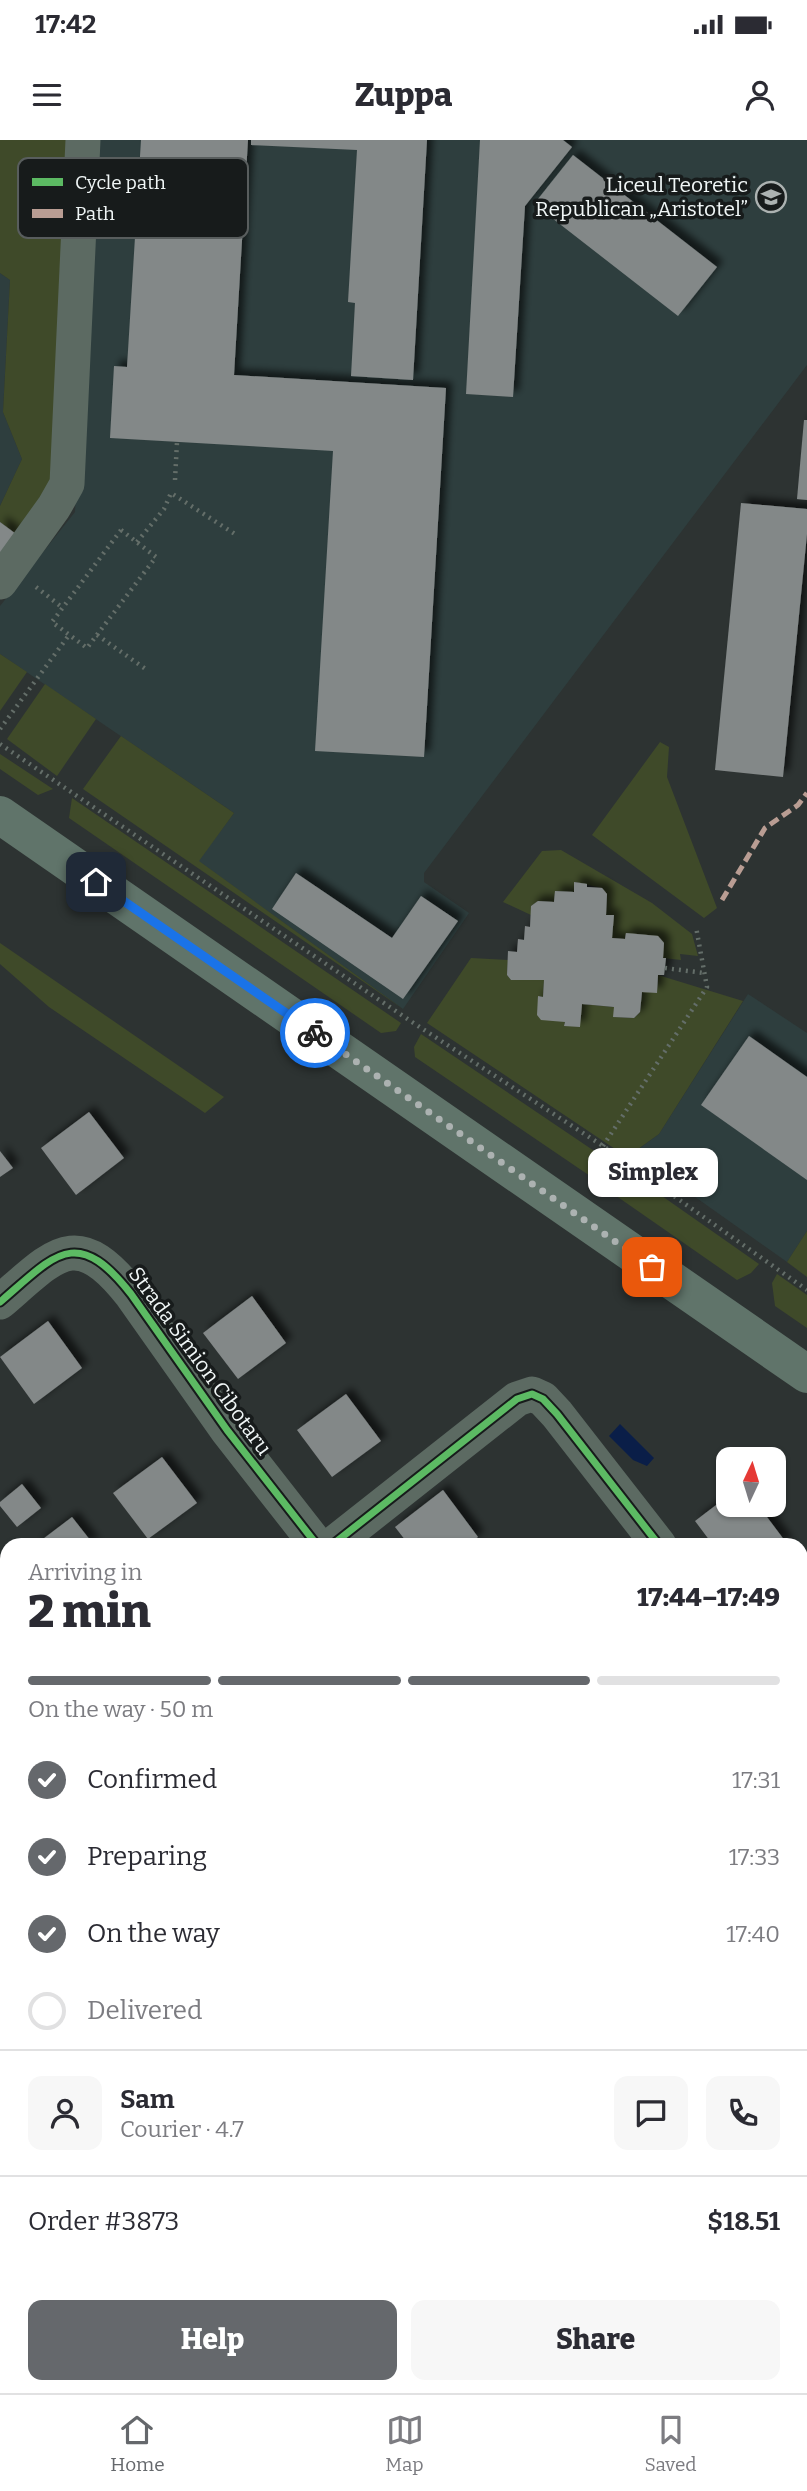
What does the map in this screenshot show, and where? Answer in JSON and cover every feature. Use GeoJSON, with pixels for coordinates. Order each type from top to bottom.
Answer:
{"type":"FeatureCollection","features":[{"type":"Feature","properties":{"kind":"main road"},"geometry":{"type":"LineString","coordinates":[[2,821],[807,1374]]}},
{"type":"Feature","properties":{"kind":"street"},"geometry":{"type":"LineString","coordinates":[[82,158],[83,140]]}},
{"type":"Feature","properties":{"kind":"street"},"geometry":{"type":"LineString","coordinates":[[0,582],[54,507],[67,484],[78,238]]}},
{"type":"Feature","properties":{"kind":"street","name":"Strada Simion Cibotaru"},"geometry":{"type":"LineString","coordinates":[[0,1302],[41,1266],[60,1254],[79,1252],[102,1263],[131,1294],[227,1430],[312,1538]]}},
{"type":"Feature","properties":{"kind":"street"},"geometry":{"type":"LineString","coordinates":[[341,1538],[517,1399],[531,1394],[543,1399],[557,1414],[654,1538]]}},
{"type":"Feature","properties":{"kind":"path"},"geometry":{"type":"LineString","coordinates":[[175,480],[177,442]]}},
{"type":"Feature","properties":{"kind":"path"},"geometry":{"type":"LineString","coordinates":[[137,542],[164,509],[171,493],[239,536]]}},
{"type":"Feature","properties":{"kind":"path"},"geometry":{"type":"LineString","coordinates":[[121,530],[156,556],[97,635],[87,648],[52,622],[121,530]]}},
{"type":"Feature","properties":{"kind":"path"},"geometry":{"type":"LineString","coordinates":[[0,729],[69,635]]}},
{"type":"Feature","properties":{"kind":"path"},"geometry":{"type":"LineString","coordinates":[[97,635],[147,670]]}},
{"type":"Feature","properties":{"kind":"path"},"geometry":{"type":"LineString","coordinates":[[0,744],[412,1022],[603,1146],[807,1290]]}},
{"type":"Feature","properties":{"kind":"path"},"geometry":{"type":"LineString","coordinates":[[603,1146],[707,988],[696,927]]}},
{"type":"Feature","properties":{"kind":"path"},"geometry":{"type":"LineString","coordinates":[[665,968],[704,973]]}},
{"type":"Feature","properties":{"kind":"shaded area"},"geometry":{"type":"Polygon","coordinates":[[[92,140],[807,140],[807,365],[424,873],[424,882],[469,913],[403,1009],[198,861],[234,813],[0,654],[0,606],[75,512],[88,238],[248,238],[248,158],[91,158],[92,140]]]}},
{"type":"Feature","properties":{"kind":"shaded area"},"geometry":{"type":"Polygon","coordinates":[[[0,273],[10,280],[3,412],[22,459],[0,506],[0,273]]]}},
{"type":"Feature","properties":{"kind":"shaded area"},"geometry":{"type":"Polygon","coordinates":[[[748,994],[807,1033],[807,1231],[787,1262],[633,1153],[659,1134],[748,994]]]}},
{"type":"Feature","properties":{"kind":"green space"},"geometry":{"type":"Polygon","coordinates":[[[0,140],[74,140],[73,158],[18,158],[18,238],[69,238],[56,474],[16,534],[0,522],[0,506],[22,459],[3,412],[10,280],[0,273],[0,140]]]}},
{"type":"Feature","properties":{"kind":"green space"},"geometry":{"type":"Polygon","coordinates":[[[0,654],[27,672],[0,711],[0,654]]]}},
{"type":"Feature","properties":{"kind":"green space"},"geometry":{"type":"Polygon","coordinates":[[[45,684],[96,719],[57,776],[7,739],[45,684]]]}},
{"type":"Feature","properties":{"kind":"green space"},"geometry":{"type":"Polygon","coordinates":[[[121,736],[234,813],[199,861],[403,1009],[83,789],[121,736]]]}},
{"type":"Feature","properties":{"kind":"green space"},"geometry":{"type":"Polygon","coordinates":[[[660,742],[669,747],[667,777],[717,908],[704,918],[592,835],[660,742]]]}},
{"type":"Feature","properties":{"kind":"green space"},"geometry":{"type":"Polygon","coordinates":[[[0,754],[53,789],[38,795],[0,769],[0,754]]]}},
{"type":"Feature","properties":{"kind":"green space"},"geometry":{"type":"Polygon","coordinates":[[[72,798],[401,1023],[396,1031],[381,1033],[69,818],[72,798]]]}},
{"type":"Feature","properties":{"kind":"green space"},"geometry":{"type":"Polygon","coordinates":[[[561,850],[652,903],[692,934],[698,956],[680,954],[681,960],[663,958],[626,933],[625,939],[612,938],[613,915],[606,915],[607,895],[602,888],[575,882],[574,892],[555,891],[554,902],[538,901],[531,906],[531,915],[503,902],[542,851],[561,850]]]}},
{"type":"Feature","properties":{"kind":"green space"},"geometry":{"type":"Polygon","coordinates":[[[0,943],[224,1097],[205,1113],[49,1007],[0,964],[0,943]]]}},
{"type":"Feature","properties":{"kind":"green space"},"geometry":{"type":"Polygon","coordinates":[[[471,958],[508,960],[507,975],[511,980],[544,980],[543,997],[539,996],[565,1022],[564,1025],[582,1004],[614,1007],[614,1017],[634,1018],[640,1012],[642,992],[657,992],[658,975],[743,1001],[659,1134],[627,1157],[427,1023],[471,958]]]}},
{"type":"Feature","properties":{"kind":"green space"},"geometry":{"type":"Polygon","coordinates":[[[421,1034],[615,1165],[593,1178],[415,1057],[414,1047],[421,1034]]]}},
{"type":"Feature","properties":{"kind":"green space"},"geometry":{"type":"Polygon","coordinates":[[[632,1175],[759,1264],[751,1273],[737,1280],[612,1193],[632,1175]]]}},
{"type":"Feature","properties":{"kind":"green space"},"geometry":{"type":"Polygon","coordinates":[[[807,1231],[807,1277],[787,1262],[807,1231]]]}},
{"type":"Feature","properties":{"kind":"green space"},"geometry":{"type":"Polygon","coordinates":[[[777,1274],[807,1295],[807,1328],[775,1306],[772,1283],[777,1274]]]}},
{"type":"Feature","properties":{"kind":"water"},"geometry":{"type":"Polygon","coordinates":[[[620,1424],[654,1458],[647,1466],[633,1460],[609,1436],[620,1424]]]}},
{"type":"Feature","properties":{"kind":"building"},"geometry":{"type":"Polygon","coordinates":[[[141,140],[248,140],[247,158],[140,158],[141,140]]]}},
{"type":"Feature","properties":{"kind":"building"},"geometry":{"type":"Polygon","coordinates":[[[251,140],[427,140],[413,380],[351,376],[355,303],[348,302],[357,150],[251,145],[251,140]]]}},
{"type":"Feature","properties":{"kind":"building"},"geometry":{"type":"Polygon","coordinates":[[[480,140],[563,140],[572,147],[525,206],[513,397],[466,394],[480,140]]]}},
{"type":"Feature","properties":{"kind":"building"},"geometry":{"type":"Polygon","coordinates":[[[573,155],[717,267],[678,316],[534,204],[573,155]]]}},
{"type":"Feature","properties":{"kind":"building"},"geometry":{"type":"Polygon","coordinates":[[[135,238],[242,238],[234,375],[446,388],[424,757],[315,751],[333,451],[110,438],[114,366],[127,367],[135,238]]]}},
{"type":"Feature","properties":{"kind":"building"},"geometry":{"type":"Polygon","coordinates":[[[804,420],[807,420],[807,500],[797,499],[804,420]]]}},
{"type":"Feature","properties":{"kind":"building"},"geometry":{"type":"Polygon","coordinates":[[[741,503],[807,509],[807,534],[783,777],[715,770],[741,503]]]}},
{"type":"Feature","properties":{"kind":"building"},"geometry":{"type":"Polygon","coordinates":[[[0,522],[16,534],[0,556],[0,522]]]}},
{"type":"Feature","properties":{"kind":"building"},"geometry":{"type":"Polygon","coordinates":[[[296,873],[392,938],[421,896],[458,921],[403,999],[272,909],[296,873]]]}},
{"type":"Feature","properties":{"kind":"building"},"geometry":{"type":"Polygon","coordinates":[[[574,882],[587,884],[587,887],[602,888],[607,894],[606,915],[614,915],[612,938],[625,939],[626,933],[658,936],[664,943],[664,975],[658,975],[657,993],[642,992],[640,1012],[634,1018],[613,1017],[614,1007],[582,1004],[580,1027],[564,1026],[565,1022],[541,1020],[537,1015],[538,996],[543,997],[544,980],[511,980],[507,975],[508,951],[517,952],[518,939],[524,940],[525,926],[530,927],[531,906],[538,901],[554,902],[555,891],[574,892],[574,882]]]}},
{"type":"Feature","properties":{"kind":"building"},"geometry":{"type":"Polygon","coordinates":[[[749,1036],[807,1077],[807,1180],[701,1105],[749,1036]]]}},
{"type":"Feature","properties":{"kind":"building"},"geometry":{"type":"Polygon","coordinates":[[[89,1112],[124,1158],[76,1195],[41,1148],[89,1112]]]}},
{"type":"Feature","properties":{"kind":"building"},"geometry":{"type":"Polygon","coordinates":[[[0,1151],[13,1168],[0,1177],[0,1151]]]}},
{"type":"Feature","properties":{"kind":"building"},"geometry":{"type":"Polygon","coordinates":[[[252,1296],[286,1343],[238,1379],[203,1333],[252,1296]]]}},
{"type":"Feature","properties":{"kind":"building"},"geometry":{"type":"Polygon","coordinates":[[[48,1321],[82,1368],[34,1404],[0,1357],[48,1321]]]}},
{"type":"Feature","properties":{"kind":"building"},"geometry":{"type":"Polygon","coordinates":[[[346,1394],[381,1441],[332,1477],[297,1430],[346,1394]]]}},
{"type":"Feature","properties":{"kind":"building"},"geometry":{"type":"Polygon","coordinates":[[[162,1457],[197,1503],[147,1538],[113,1493],[162,1457]]]}},
{"type":"Feature","properties":{"kind":"building"},"geometry":{"type":"Polygon","coordinates":[[[22,1484],[41,1508],[17,1527],[0,1506],[0,1502],[22,1484]]]}},
{"type":"Feature","properties":{"kind":"building"},"geometry":{"type":"Polygon","coordinates":[[[443,1490],[478,1537],[404,1538],[395,1527],[443,1490]]]}},
{"type":"Feature","properties":{"kind":"building"},"geometry":{"type":"Polygon","coordinates":[[[716,1505],[716,1517],[767,1517],[783,1538],[708,1538],[695,1521],[716,1505]]]}},
{"type":"Feature","properties":{"kind":"building"},"geometry":{"type":"Polygon","coordinates":[[[72,1517],[88,1538],[44,1538],[72,1517]]]}},
{"type":"Feature","properties":{"kind":"marked path"},"geometry":{"type":"LineString","coordinates":[[722,900],[765,828],[798,805],[807,793]]}},
{"type":"Feature","properties":{"kind":"cycle path"},"geometry":{"type":"LineString","coordinates":[[0,1302],[51,1260],[66,1254],[80,1253],[95,1259],[112,1272],[131,1294],[227,1430],[312,1538]]}},
{"type":"Feature","properties":{"kind":"cycle path"},"geometry":{"type":"LineString","coordinates":[[341,1538],[517,1399],[532,1394],[543,1399],[557,1414],[654,1538]]}},
{"type":"Feature","properties":{"kind":"way so far"},"geometry":{"type":"LineString","coordinates":[[315,1033],[652,1267]]}},
{"type":"Feature","properties":{"kind":"place","name":"Liceul Teoretic Republican „Aristotel”"},"geometry":{"type":"Point","coordinates":[771,197]}},
{"type":"Feature","properties":{"kind":"place","name":"Simplex"},"geometry":{"type":"Point","coordinates":[652,1267]}},
{"type":"Feature","properties":{"kind":"route"},"geometry":{"type":"LineString","coordinates":[[96,882],[315,1033]]}}]}
